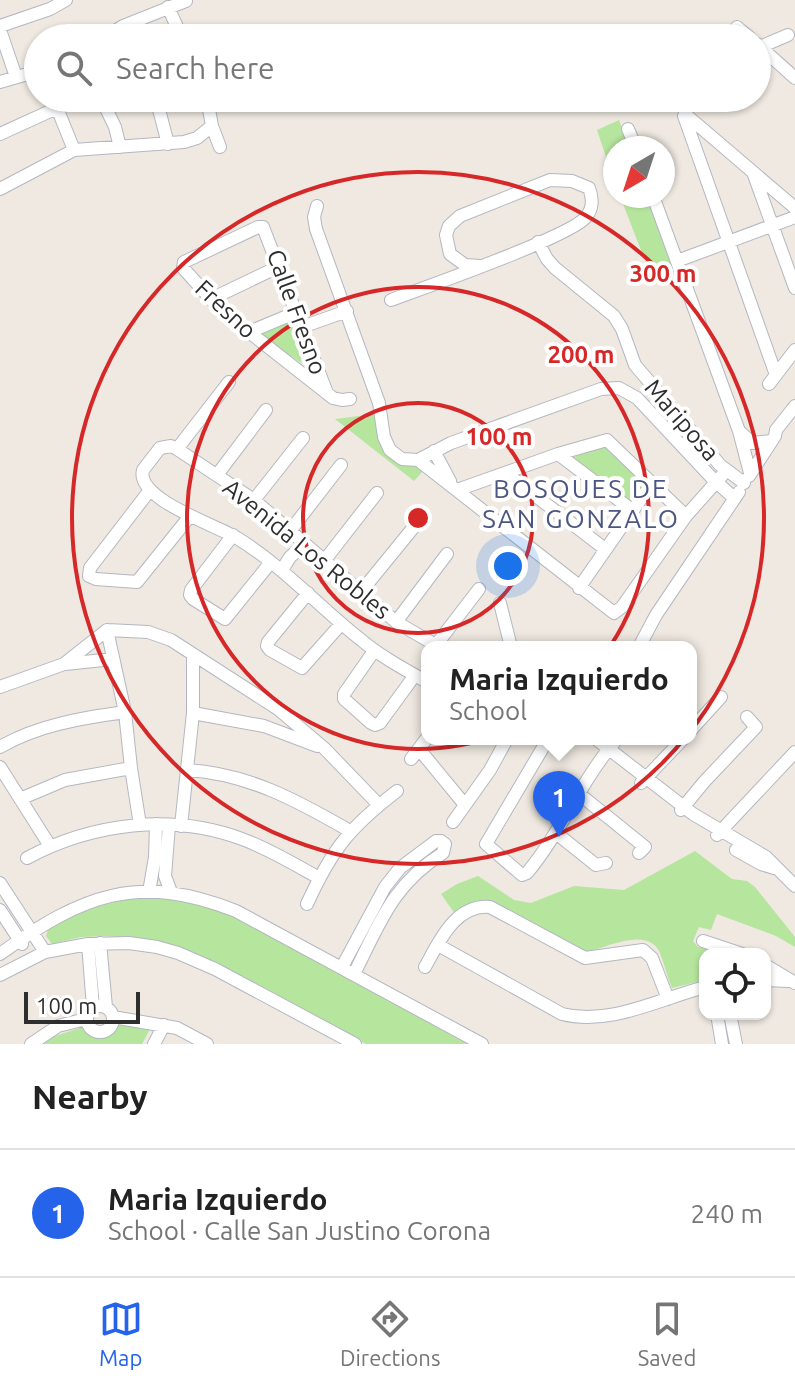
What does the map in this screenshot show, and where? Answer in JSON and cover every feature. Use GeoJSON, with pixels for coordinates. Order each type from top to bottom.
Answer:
{"type":"FeatureCollection","features":[{"type":"Feature","properties":{"kind":"street"},"geometry":{"type":"LineString","coordinates":[[32,0],[45,7]]}},
{"type":"Feature","properties":{"kind":"street"},"geometry":{"type":"LineString","coordinates":[[16,77],[0,28],[66,0]]}},
{"type":"Feature","properties":{"kind":"street"},"geometry":{"type":"LineString","coordinates":[[139,24],[168,7],[186,1]]}},
{"type":"Feature","properties":{"kind":"street"},"geometry":{"type":"LineString","coordinates":[[168,7],[176,24]]}},
{"type":"Feature","properties":{"kind":"street"},"geometry":{"type":"LineString","coordinates":[[771,41],[788,35]]}},
{"type":"Feature","properties":{"kind":"street"},"geometry":{"type":"LineString","coordinates":[[771,57],[795,78]]}},
{"type":"Feature","properties":{"kind":"street"},"geometry":{"type":"LineString","coordinates":[[0,80],[24,75]]}},
{"type":"Feature","properties":{"kind":"street"},"geometry":{"type":"LineString","coordinates":[[0,134],[39,112]]}},
{"type":"Feature","properties":{"kind":"street"},"geometry":{"type":"LineString","coordinates":[[59,112],[74,150]]}},
{"type":"Feature","properties":{"kind":"street"},"geometry":{"type":"LineString","coordinates":[[108,112],[120,147]]}},
{"type":"Feature","properties":{"kind":"street"},"geometry":{"type":"LineString","coordinates":[[160,112],[168,144]]}},
{"type":"Feature","properties":{"kind":"street"},"geometry":{"type":"LineString","coordinates":[[210,112],[220,147]]}},
{"type":"Feature","properties":{"kind":"street"},"geometry":{"type":"LineString","coordinates":[[795,208],[685,114],[773,380],[795,350]]}},
{"type":"Feature","properties":{"kind":"street"},"geometry":{"type":"LineString","coordinates":[[0,189],[74,150],[168,144],[197,138],[212,126]]}},
{"type":"Feature","properties":{"kind":"street"},"geometry":{"type":"LineString","coordinates":[[628,129],[631,136]]}},
{"type":"Feature","properties":{"kind":"street"},"geometry":{"type":"LineString","coordinates":[[753,172],[795,288]]}},
{"type":"Feature","properties":{"kind":"street"},"geometry":{"type":"LineString","coordinates":[[391,300],[480,266],[573,229],[586,218],[593,197],[589,188],[572,181],[550,180],[456,219],[446,235],[450,254],[465,265],[480,266]]}},
{"type":"Feature","properties":{"kind":"street"},"geometry":{"type":"LineString","coordinates":[[317,206],[314,217],[316,229],[379,403],[384,437],[390,450],[402,459],[418,460],[451,443],[601,389],[619,388],[637,398],[734,498]]}},
{"type":"Feature","properties":{"kind":"street"},"geometry":{"type":"LineString","coordinates":[[657,208],[739,431],[747,478]]}},
{"type":"Feature","properties":{"kind":"street"},"geometry":{"type":"LineString","coordinates":[[677,261],[795,217]]}},
{"type":"Feature","properties":{"kind":"street","name":"Fresno"},"geometry":{"type":"LineString","coordinates":[[266,231],[258,227],[184,262],[183,268],[211,299],[249,332],[327,393],[339,400],[350,399]]}},
{"type":"Feature","properties":{"kind":"street","name":"Calle Fresno"},"geometry":{"type":"LineString","coordinates":[[266,231],[327,393]]}},
{"type":"Feature","properties":{"kind":"street","name":"Mariposa"},"geometry":{"type":"LineString","coordinates":[[538,242],[555,268],[614,316],[635,365],[723,468],[747,478]]}},
{"type":"Feature","properties":{"kind":"street"},"geometry":{"type":"LineString","coordinates":[[211,299],[280,266]]}},
{"type":"Feature","properties":{"kind":"street"},"geometry":{"type":"LineString","coordinates":[[249,332],[297,312]]}},
{"type":"Feature","properties":{"kind":"street"},"geometry":{"type":"LineString","coordinates":[[304,330],[348,314]]}},
{"type":"Feature","properties":{"kind":"street"},"geometry":{"type":"LineString","coordinates":[[190,516],[137,582],[89,576],[90,568],[150,490],[144,484],[143,470],[160,448],[171,446],[177,449],[229,382]]}},
{"type":"Feature","properties":{"kind":"street"},"geometry":{"type":"LineString","coordinates":[[642,641],[776,430],[795,406]]}},
{"type":"Feature","properties":{"kind":"street"},"geometry":{"type":"LineString","coordinates":[[217,475],[266,410]]}},
{"type":"Feature","properties":{"kind":"street"},"geometry":{"type":"LineString","coordinates":[[739,431],[752,443],[773,439],[781,436],[795,419]]}},
{"type":"Feature","properties":{"kind":"street"},"geometry":{"type":"LineString","coordinates":[[254,500],[303,438]]}},
{"type":"Feature","properties":{"kind":"street"},"geometry":{"type":"LineString","coordinates":[[455,489],[607,440],[683,513]]}},
{"type":"Feature","properties":{"kind":"street","name":"Avenida Los Robles"},"geometry":{"type":"LineString","coordinates":[[177,449],[254,500],[396,622],[429,641]]}},
{"type":"Feature","properties":{"kind":"street"},"geometry":{"type":"LineString","coordinates":[[434,451],[455,489]]}},
{"type":"Feature","properties":{"kind":"street"},"geometry":{"type":"LineString","coordinates":[[558,454],[632,510]]}},
{"type":"Feature","properties":{"kind":"street"},"geometry":{"type":"LineString","coordinates":[[418,460],[614,613],[622,607],[683,513],[723,468]]}},
{"type":"Feature","properties":{"kind":"street"},"geometry":{"type":"LineString","coordinates":[[290,531],[341,465]]}},
{"type":"Feature","properties":{"kind":"street"},"geometry":{"type":"LineString","coordinates":[[507,474],[605,549]]}},
{"type":"Feature","properties":{"kind":"street"},"geometry":{"type":"LineString","coordinates":[[579,588],[652,483]]}},
{"type":"Feature","properties":{"kind":"street","name":"Avenida Los Robles"},"geometry":{"type":"LineString","coordinates":[[150,490],[190,516],[233,535],[282,570],[374,651],[421,679]]}},
{"type":"Feature","properties":{"kind":"street"},"geometry":{"type":"LineString","coordinates":[[324,561],[377,493]]}},
{"type":"Feature","properties":{"kind":"street"},"geometry":{"type":"LineString","coordinates":[[360,593],[413,528]]}},
{"type":"Feature","properties":{"kind":"street"},"geometry":{"type":"LineString","coordinates":[[233,535],[191,590],[193,599],[225,619],[271,562]]}},
{"type":"Feature","properties":{"kind":"street"},"geometry":{"type":"LineString","coordinates":[[282,570],[290,557],[305,544]]}},
{"type":"Feature","properties":{"kind":"street"},"geometry":{"type":"LineString","coordinates":[[396,622],[447,554]]}},
{"type":"Feature","properties":{"kind":"street"},"geometry":{"type":"LineString","coordinates":[[442,641],[479,589]]}},
{"type":"Feature","properties":{"kind":"street"},"geometry":{"type":"LineString","coordinates":[[308,593],[268,642],[270,650],[302,668],[341,624]]}},
{"type":"Feature","properties":{"kind":"street"},"geometry":{"type":"LineString","coordinates":[[500,603],[510,641]]}},
{"type":"Feature","properties":{"kind":"street"},"geometry":{"type":"LineString","coordinates":[[107,630],[125,712],[140,825]]}},
{"type":"Feature","properties":{"kind":"street"},"geometry":{"type":"LineString","coordinates":[[64,664],[107,630],[148,632],[171,640],[278,709],[324,748],[379,805]]}},
{"type":"Feature","properties":{"kind":"street"},"geometry":{"type":"LineString","coordinates":[[374,651],[344,694],[344,699],[371,723],[380,723],[421,679]]}},
{"type":"Feature","properties":{"kind":"street"},"geometry":{"type":"LineString","coordinates":[[149,892],[155,857],[169,825],[186,770],[193,713],[193,655]]}},
{"type":"Feature","properties":{"kind":"street"},"geometry":{"type":"LineString","coordinates":[[0,687],[64,664],[113,659]]}},
{"type":"Feature","properties":{"kind":"street"},"geometry":{"type":"LineString","coordinates":[[697,724],[722,698]]}},
{"type":"Feature","properties":{"kind":"street"},"geometry":{"type":"LineString","coordinates":[[0,747],[14,739],[65,722],[125,712]]}},
{"type":"Feature","properties":{"kind":"street"},"geometry":{"type":"LineString","coordinates":[[193,713],[264,726],[324,748]]}},
{"type":"Feature","properties":{"kind":"street"},"geometry":{"type":"LineString","coordinates":[[681,810],[756,727],[747,717]]}},
{"type":"Feature","properties":{"kind":"street"},"geometry":{"type":"LineString","coordinates":[[453,822],[503,745]]}},
{"type":"Feature","properties":{"kind":"street"},"geometry":{"type":"LineString","coordinates":[[544,745],[486,844],[522,875],[556,833],[578,793],[610,747],[643,781],[681,810],[761,864],[774,868],[795,886]]}},
{"type":"Feature","properties":{"kind":"street"},"geometry":{"type":"LineString","coordinates":[[643,781],[677,745]]}},
{"type":"Feature","properties":{"kind":"street"},"geometry":{"type":"LineString","coordinates":[[419,749],[465,805]]}},
{"type":"Feature","properties":{"kind":"street"},"geometry":{"type":"LineString","coordinates":[[717,834],[795,752]]}},
{"type":"Feature","properties":{"kind":"street"},"geometry":{"type":"LineString","coordinates":[[0,767],[50,846]]}},
{"type":"Feature","properties":{"kind":"street"},"geometry":{"type":"LineString","coordinates":[[20,799],[65,780],[131,768]]}},
{"type":"Feature","properties":{"kind":"street"},"geometry":{"type":"LineString","coordinates":[[186,770],[208,771],[259,785],[350,831]]}},
{"type":"Feature","properties":{"kind":"street"},"geometry":{"type":"LineString","coordinates":[[307,904],[332,854],[350,831],[397,791]]}},
{"type":"Feature","properties":{"kind":"street"},"geometry":{"type":"LineString","coordinates":[[578,793],[645,847],[639,853]]}},
{"type":"Feature","properties":{"kind":"street"},"geometry":{"type":"LineString","coordinates":[[27,858],[84,834],[140,825],[169,825],[212,830],[238,838],[319,878]]}},
{"type":"Feature","properties":{"kind":"street"},"geometry":{"type":"LineString","coordinates":[[169,825],[165,876],[171,892]]}},
{"type":"Feature","properties":{"kind":"street"},"geometry":{"type":"LineString","coordinates":[[556,833],[596,865],[606,863]]}},
{"type":"Feature","properties":{"kind":"street"},"geometry":{"type":"LineString","coordinates":[[342,967],[391,878],[409,859],[436,841],[441,841],[445,849],[443,853],[411,875],[392,898],[354,974]]}},
{"type":"Feature","properties":{"kind":"street"},"geometry":{"type":"LineString","coordinates":[[0,883],[45,952]]}},
{"type":"Feature","properties":{"kind":"street"},"geometry":{"type":"LineString","coordinates":[[0,954],[64,912],[104,896],[149,892],[195,896],[236,911],[482,1044]]}},
{"type":"Feature","properties":{"kind":"street"},"geometry":{"type":"LineString","coordinates":[[425,967],[454,921],[479,906],[490,907],[585,958],[643,950],[652,958],[668,999]]}},
{"type":"Feature","properties":{"kind":"street"},"geometry":{"type":"LineString","coordinates":[[0,910],[30,957]]}},
{"type":"Feature","properties":{"kind":"street"},"geometry":{"type":"LineString","coordinates":[[9,925],[22,916]]}},
{"type":"Feature","properties":{"kind":"street"},"geometry":{"type":"LineString","coordinates":[[703,941],[724,948]]}},
{"type":"Feature","properties":{"kind":"street"},"geometry":{"type":"LineString","coordinates":[[94,943],[100,1012]]}},
{"type":"Feature","properties":{"kind":"street"},"geometry":{"type":"LineString","coordinates":[[0,975],[45,952],[94,943],[143,945],[178,953],[215,969],[355,1044]]}},
{"type":"Feature","properties":{"kind":"street"},"geometry":{"type":"LineString","coordinates":[[438,945],[562,1014],[577,1017],[608,1016],[699,989]]}},
{"type":"Feature","properties":{"kind":"street"},"geometry":{"type":"LineString","coordinates":[[771,969],[792,982]]}},
{"type":"Feature","properties":{"kind":"street"},"geometry":{"type":"LineString","coordinates":[[771,980],[792,982]]}},
{"type":"Feature","properties":{"kind":"street"},"geometry":{"type":"LineString","coordinates":[[31,1044],[58,1026],[100,1012],[177,1028],[207,1044]]}},
{"type":"Feature","properties":{"kind":"street"},"geometry":{"type":"LineString","coordinates":[[721,1042],[724,1020]]}},
{"type":"Feature","properties":{"kind":"street"},"geometry":{"type":"LineString","coordinates":[[725,1020],[735,1040]]}},
{"type":"Feature","properties":{"kind":"street"},"geometry":{"type":"LineString","coordinates":[[154,1044],[164,1025]]}},
{"type":"Feature","properties":{"kind":"street"},"geometry":{"type":"LineString","coordinates":[[721,1042],[726,1035],[735,1040]]}},
{"type":"Feature","properties":{"kind":"green space"},"geometry":{"type":"Polygon","coordinates":[[[619,120],[625,136],[603,136],[603,148],[597,130],[619,120]]]}},
{"type":"Feature","properties":{"kind":"green space"},"geometry":{"type":"Polygon","coordinates":[[[625,208],[651,208],[675,275],[651,276],[625,208]]]}},
{"type":"Feature","properties":{"kind":"green space"},"geometry":{"type":"Polygon","coordinates":[[[293,318],[316,373],[258,333],[293,318]]]}},
{"type":"Feature","properties":{"kind":"green space"},"geometry":{"type":"Polygon","coordinates":[[[375,414],[385,447],[424,470],[414,481],[335,419],[375,414]]]}},
{"type":"Feature","properties":{"kind":"green space"},"geometry":{"type":"Polygon","coordinates":[[[610,444],[645,482],[627,505],[571,458],[610,444]]]}},
{"type":"Feature","properties":{"kind":"green space"},"geometry":{"type":"Polygon","coordinates":[[[695,851],[732,879],[747,881],[755,887],[795,937],[795,947],[776,936],[717,914],[711,930],[699,927],[693,941],[698,947],[714,948],[699,948],[699,981],[672,988],[659,951],[645,940],[626,941],[587,952],[498,905],[475,903],[455,914],[441,894],[478,876],[514,900],[531,903],[574,886],[624,890],[695,851]]]}},
{"type":"Feature","properties":{"kind":"green space"},"geometry":{"type":"Polygon","coordinates":[[[141,897],[188,900],[221,910],[476,1044],[366,1044],[217,964],[174,945],[108,936],[81,937],[52,944],[46,936],[48,929],[81,912],[141,897]]]}},
{"type":"Feature","properties":{"kind":"green space"},"geometry":{"type":"Polygon","coordinates":[[[116,1023],[150,1029],[142,1044],[42,1044],[55,1036],[86,1026],[98,1034],[105,1033],[116,1023]]]}},
{"type":"Feature","properties":{"kind":"place","name":"Maria Izquierdo"},"geometry":{"type":"Point","coordinates":[559,837]}},
{"type":"Feature","properties":{"kind":"district","name":"BOSQUES DE SAN GONZALO"},"geometry":{"type":"Point","coordinates":[581,503]}}]}
